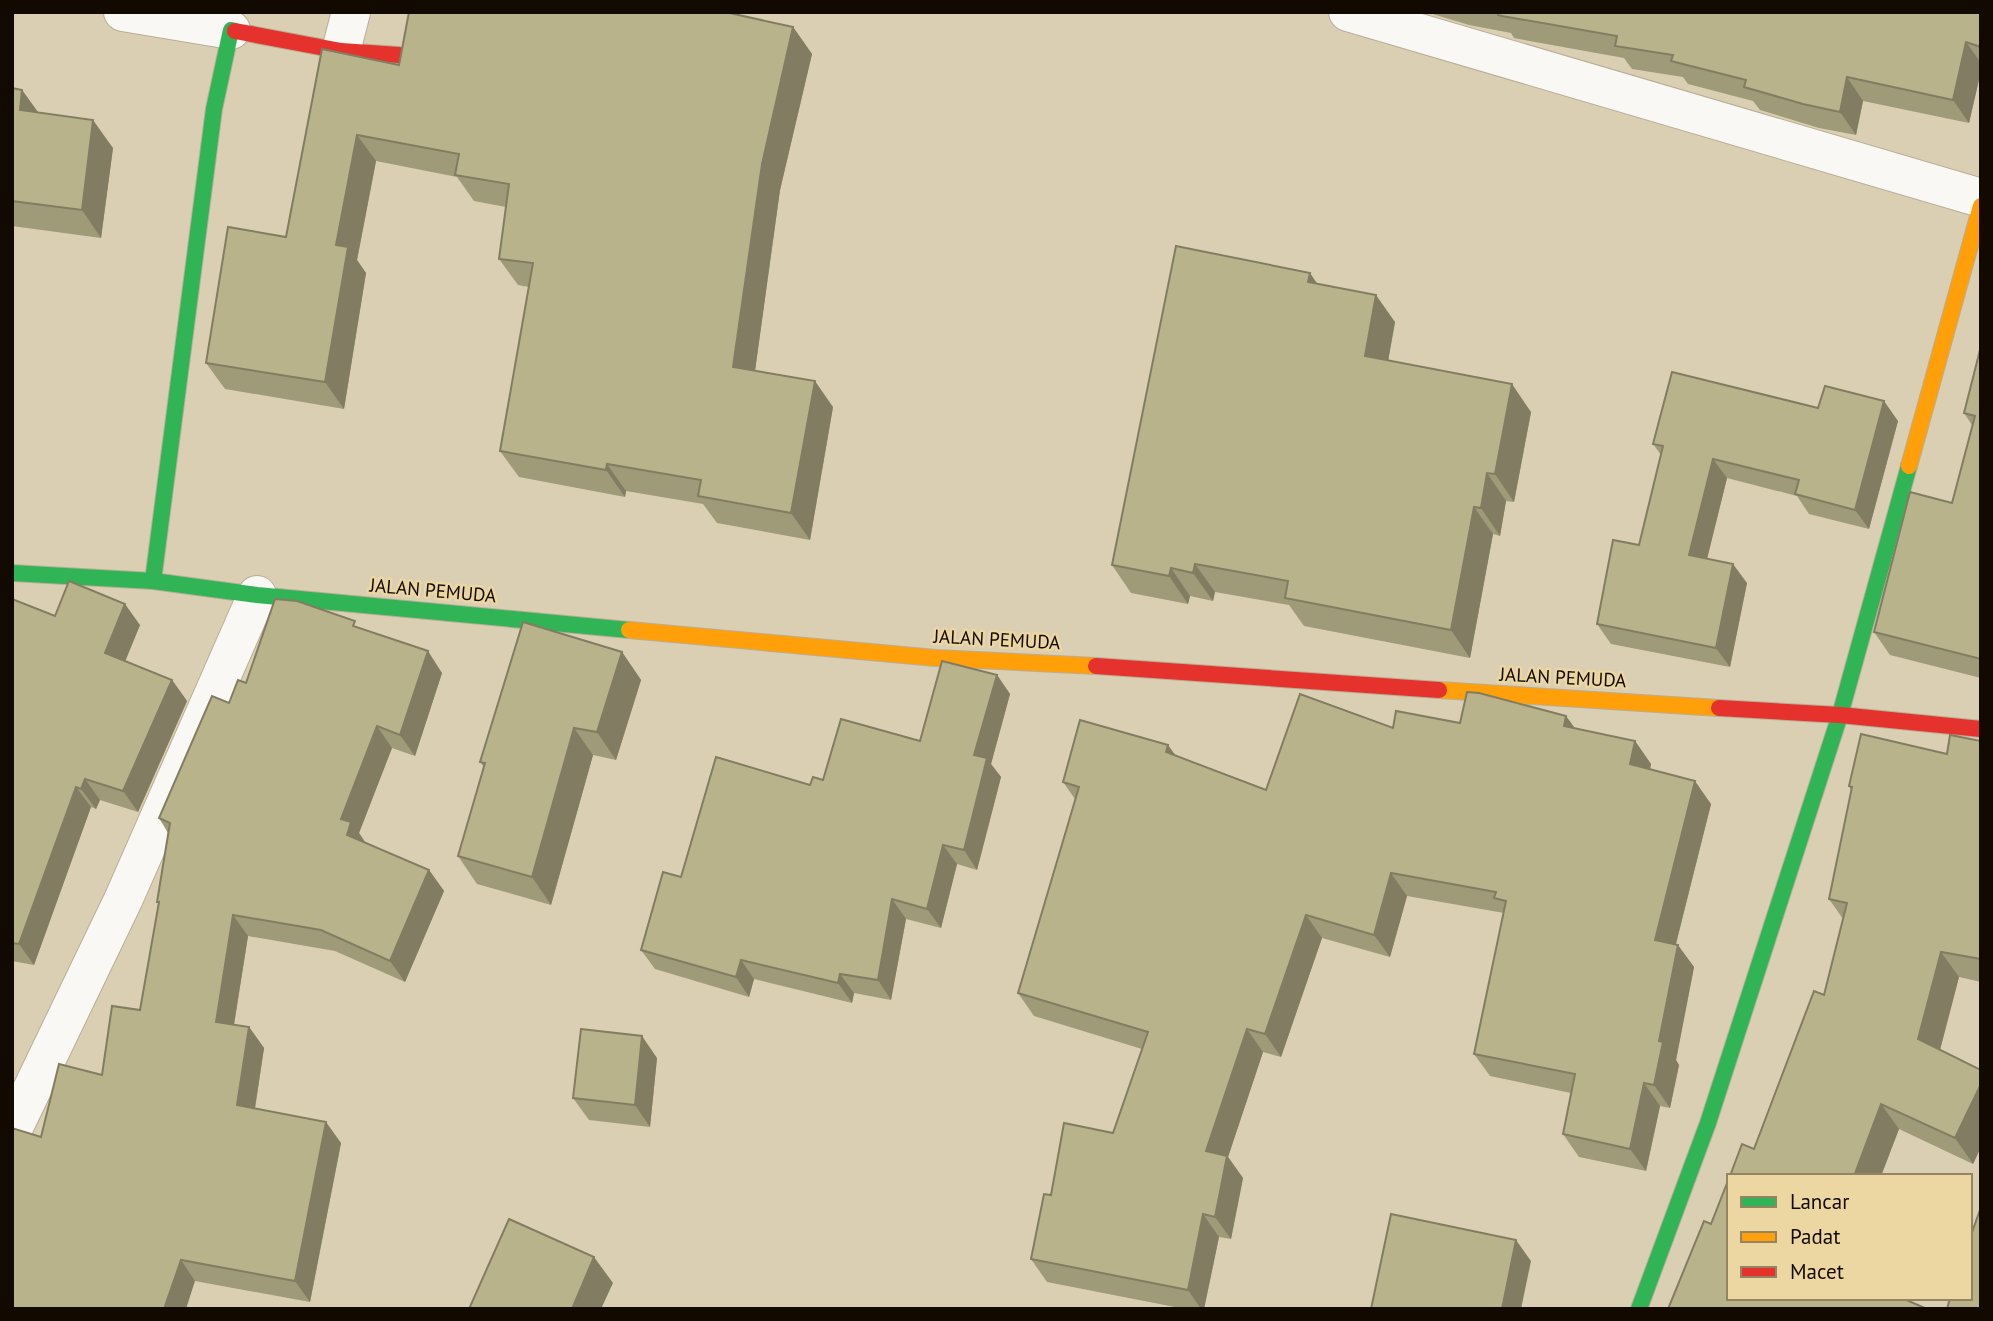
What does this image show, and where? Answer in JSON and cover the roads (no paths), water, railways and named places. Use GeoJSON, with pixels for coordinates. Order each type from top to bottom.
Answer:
{"type":"FeatureCollection","features":[{"type":"Feature","properties":{"kind":"street"},"geometry":{"type":"LineString","coordinates":[[123,12],[341,51],[399,55]]}},
{"type":"Feature","properties":{"kind":"street"},"geometry":{"type":"LineString","coordinates":[[341,51],[351,12]]}},
{"type":"Feature","properties":{"kind":"street"},"geometry":{"type":"LineString","coordinates":[[1348,12],[1981,198]]}},
{"type":"Feature","properties":{"kind":"street"},"geometry":{"type":"LineString","coordinates":[[153,582],[214,109],[231,30]]}},
{"type":"Feature","properties":{"kind":"street"},"geometry":{"type":"LineString","coordinates":[[1639,1309],[1707,1123],[1840,715],[1981,206]]}},
{"type":"Feature","properties":{"kind":"street","name":"JALAN PEMUDA"},"geometry":{"type":"LineString","coordinates":[[12,573],[153,582],[257,595],[936,658],[1074,664],[1284,681],[1840,715],[1981,729]]}},
{"type":"Feature","properties":{"kind":"street"},"geometry":{"type":"LineString","coordinates":[[12,1131],[124,898],[257,595]]}}]}
